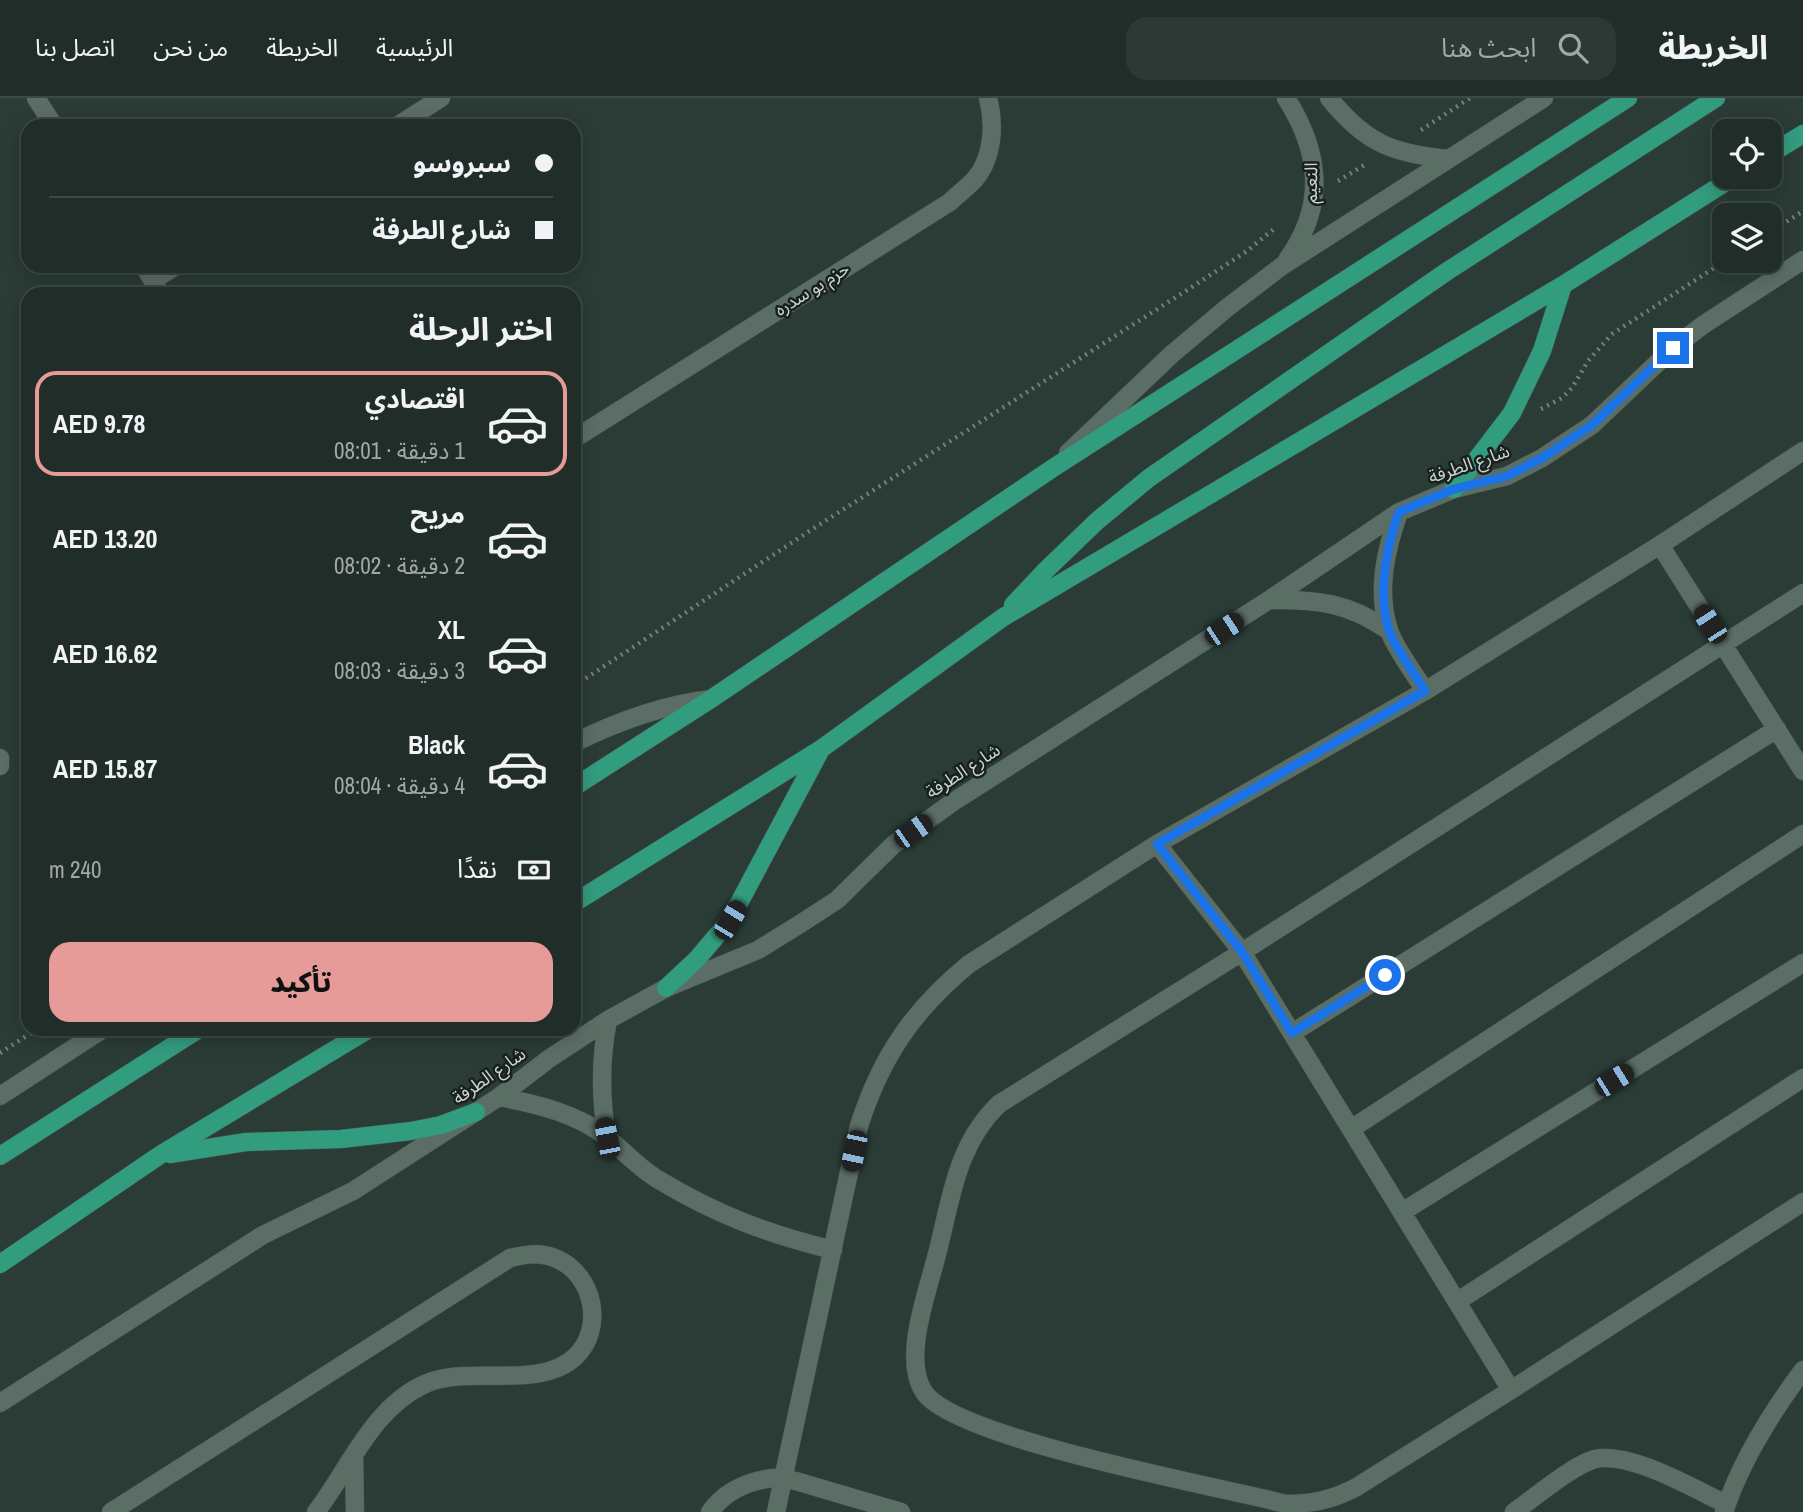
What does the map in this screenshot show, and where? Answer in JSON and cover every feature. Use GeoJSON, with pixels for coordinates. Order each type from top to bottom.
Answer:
{"type":"FeatureCollection","features":[{"type":"Feature","properties":{"kind":"main road"},"geometry":{"type":"LineString","coordinates":[[581,783],[711,699],[1053,468],[1628,98]]}},
{"type":"Feature","properties":{"kind":"main road"},"geometry":{"type":"LineString","coordinates":[[1002,618],[1071,545],[1149,478],[1446,272],[1717,98]]}},
{"type":"Feature","properties":{"kind":"main road"},"geometry":{"type":"LineString","coordinates":[[1782,147],[1803,134]]}},
{"type":"Feature","properties":{"kind":"main road"},"geometry":{"type":"LineString","coordinates":[[581,899],[821,749],[1002,618],[1563,285],[1715,189]]}},
{"type":"Feature","properties":{"kind":"main road"},"geometry":{"type":"LineString","coordinates":[[1454,489],[1513,413],[1542,351],[1563,285]]}},
{"type":"Feature","properties":{"kind":"main road"},"geometry":{"type":"LineString","coordinates":[[666,988],[697,959],[730,920],[821,749]]}},
{"type":"Feature","properties":{"kind":"main road"},"geometry":{"type":"LineString","coordinates":[[0,1156],[188,1036]]}},
{"type":"Feature","properties":{"kind":"main road"},"geometry":{"type":"LineString","coordinates":[[0,1264],[160,1155],[357,1036]]}},
{"type":"Feature","properties":{"kind":"main road"},"geometry":{"type":"LineString","coordinates":[[160,1155],[246,1142],[341,1139],[411,1132],[441,1125],[476,1112]]}},
{"type":"Feature","properties":{"kind":"street"},"geometry":{"type":"LineString","coordinates":[[36,98],[50,119]]}},
{"type":"Feature","properties":{"kind":"street"},"geometry":{"type":"LineString","coordinates":[[408,119],[441,98]]}},
{"type":"Feature","properties":{"kind":"street","name":"حزم بو سدره"},"geometry":{"type":"LineString","coordinates":[[581,435],[950,202],[975,180],[984,164],[991,133],[988,98]]}},
{"type":"Feature","properties":{"kind":"street","name":"النعيم"},"geometry":{"type":"LineString","coordinates":[[1282,266],[1297,245],[1308,222],[1314,196],[1314,168],[1308,140],[1286,98]]}},
{"type":"Feature","properties":{"kind":"street"},"geometry":{"type":"LineString","coordinates":[[1329,98],[1343,116],[1364,134],[1390,149],[1417,156],[1449,159]]}},
{"type":"Feature","properties":{"kind":"street"},"geometry":{"type":"LineString","coordinates":[[1053,468],[1172,354],[1282,266],[1544,98]]}},
{"type":"Feature","properties":{"kind":"street","name":"شارع الطرفة"},"geometry":{"type":"LineString","coordinates":[[0,1403],[263,1235],[353,1191],[499,1097],[608,1020],[666,988],[758,950],[809,918],[837,900],[893,845],[954,802],[1269,600],[1399,512],[1454,489],[1507,476],[1559,448],[1592,425],[1673,348],[1703,325],[1803,260]]}},
{"type":"Feature","properties":{"kind":"street"},"geometry":{"type":"LineString","coordinates":[[776,1512],[859,1126],[869,1094],[894,1045],[920,1009],[943,985],[969,964],[1157,844],[1425,691],[1660,545],[1803,451]]}},
{"type":"Feature","properties":{"kind":"street"},"geometry":{"type":"LineString","coordinates":[[1399,512],[1389,541],[1384,571],[1384,601],[1389,631],[1425,691]]}},
{"type":"Feature","properties":{"kind":"street"},"geometry":{"type":"LineString","coordinates":[[1660,545],[1803,771]]}},
{"type":"Feature","properties":{"kind":"street"},"geometry":{"type":"LineString","coordinates":[[1803,593],[1242,952],[1016,1092],[984,1118],[963,1153],[916,1338],[917,1372],[923,1391],[931,1401],[950,1413],[1035,1444],[1286,1504],[1310,1504],[1334,1499],[1354,1488],[1803,1202]]}},
{"type":"Feature","properties":{"kind":"street"},"geometry":{"type":"LineString","coordinates":[[1269,600],[1308,599],[1343,606],[1375,621],[1389,631]]}},
{"type":"Feature","properties":{"kind":"street"},"geometry":{"type":"LineString","coordinates":[[581,740],[645,712],[678,703],[711,699]]}},
{"type":"Feature","properties":{"kind":"street"},"geometry":{"type":"LineString","coordinates":[[1292,1033],[1777,729]]}},
{"type":"Feature","properties":{"kind":"street"},"geometry":{"type":"LineString","coordinates":[[0,758],[0,766]]}},
{"type":"Feature","properties":{"kind":"street"},"geometry":{"type":"LineString","coordinates":[[1351,1129],[1803,834]]}},
{"type":"Feature","properties":{"kind":"street"},"geometry":{"type":"LineString","coordinates":[[1157,844],[1242,952],[1511,1390]]}},
{"type":"Feature","properties":{"kind":"street"},"geometry":{"type":"LineString","coordinates":[[1402,1212],[1803,963]]}},
{"type":"Feature","properties":{"kind":"street"},"geometry":{"type":"LineString","coordinates":[[607,1138],[600,1079],[608,1020]]}},
{"type":"Feature","properties":{"kind":"street"},"geometry":{"type":"LineString","coordinates":[[0,1096],[92,1036]]}},
{"type":"Feature","properties":{"kind":"street"},"geometry":{"type":"LineString","coordinates":[[1458,1301],[1803,1078]]}},
{"type":"Feature","properties":{"kind":"street"},"geometry":{"type":"LineString","coordinates":[[499,1097],[545,1107],[567,1115],[607,1138],[655,1178],[701,1205],[750,1226],[833,1250]]}},
{"type":"Feature","properties":{"kind":"street"},"geometry":{"type":"LineString","coordinates":[[111,1512],[510,1258],[534,1254],[558,1259],[583,1281],[590,1296],[591,1327],[576,1355],[564,1365],[541,1372],[516,1376],[470,1375],[427,1383],[388,1410],[316,1512]]}},
{"type":"Feature","properties":{"kind":"street"},"geometry":{"type":"LineString","coordinates":[[1514,1512],[1578,1468],[1594,1460],[1609,1458],[1627,1460],[1644,1467],[1725,1508],[1758,1438],[1783,1396],[1803,1370]]}},
{"type":"Feature","properties":{"kind":"street"},"geometry":{"type":"LineString","coordinates":[[354,1456],[355,1512]]}},
{"type":"Feature","properties":{"kind":"street"},"geometry":{"type":"LineString","coordinates":[[710,1512],[727,1494],[744,1485],[783,1477],[901,1512]]}},
{"type":"Feature","properties":{"kind":"path"},"geometry":{"type":"LineString","coordinates":[[581,681],[811,530],[1247,251],[1314,196],[1470,98]]}},
{"type":"Feature","properties":{"kind":"path"},"geometry":{"type":"LineString","coordinates":[[1782,225],[1803,211]]}},
{"type":"Feature","properties":{"kind":"path"},"geometry":{"type":"LineString","coordinates":[[1513,413],[1552,406],[1572,388],[1588,361],[1612,334],[1712,269]]}},
{"type":"Feature","properties":{"kind":"path"},"geometry":{"type":"LineString","coordinates":[[0,1052],[26,1036]]}},
{"type":"Feature","properties":{"kind":"route"},"geometry":{"type":"LineString","coordinates":[[1385,975],[1292,1033],[1242,952],[1157,844],[1425,691],[1389,631],[1384,601],[1384,571],[1389,541],[1399,512],[1454,489],[1507,476],[1542,458],[1592,425],[1673,348]]}}]}
